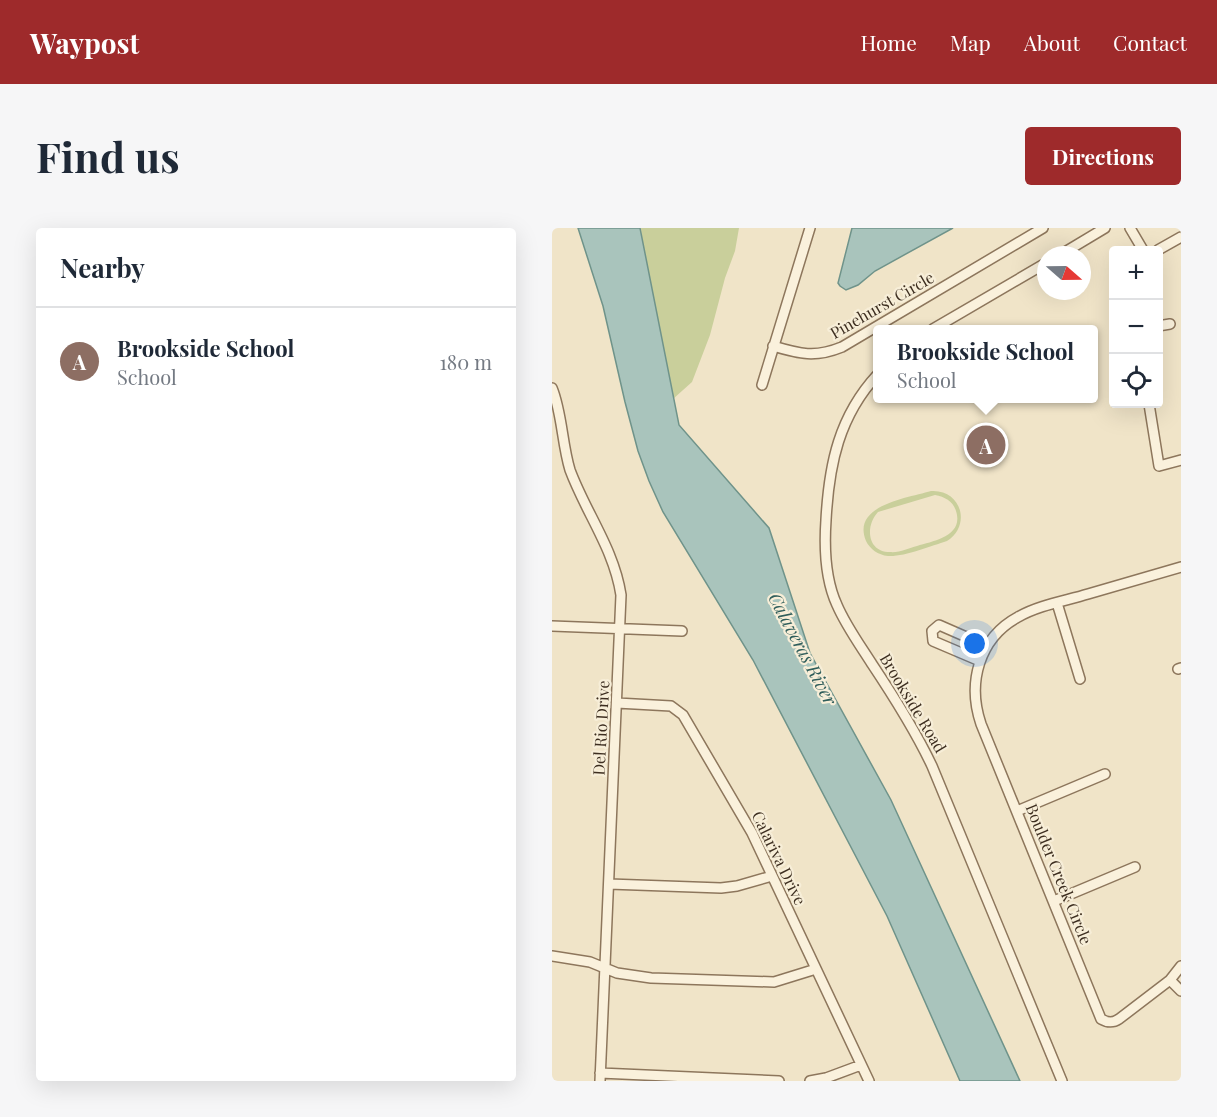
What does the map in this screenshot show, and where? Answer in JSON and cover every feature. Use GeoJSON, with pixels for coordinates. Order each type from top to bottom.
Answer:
{"type":"FeatureCollection","features":[{"type":"Feature","properties":{"kind":"street"},"geometry":{"type":"LineString","coordinates":[[762,386],[810,228]]}},
{"type":"Feature","properties":{"kind":"street","name":"Pinehurst Circle"},"geometry":{"type":"LineString","coordinates":[[878,325],[1043,228]]}},
{"type":"Feature","properties":{"kind":"street"},"geometry":{"type":"LineString","coordinates":[[1075,246],[1105,228]]}},
{"type":"Feature","properties":{"kind":"street"},"geometry":{"type":"LineString","coordinates":[[1130,228],[1141,246]]}},
{"type":"Feature","properties":{"kind":"street"},"geometry":{"type":"LineString","coordinates":[[1163,247],[1181,237]]}},
{"type":"Feature","properties":{"kind":"street"},"geometry":{"type":"LineString","coordinates":[[941,325],[1037,268]]}},
{"type":"Feature","properties":{"kind":"street"},"geometry":{"type":"LineString","coordinates":[[1163,325],[1170,324]]}},
{"type":"Feature","properties":{"kind":"street","name":"Pinehurst Circle"},"geometry":{"type":"LineString","coordinates":[[773,346],[807,354],[818,354],[842,346],[873,328]]}},
{"type":"Feature","properties":{"kind":"street","name":"Brookside Road"},"geometry":{"type":"LineString","coordinates":[[873,381],[853,408],[839,437],[834,455],[827,489],[825,535],[828,578],[837,605],[915,732],[928,758],[1062,1081]]}},
{"type":"Feature","properties":{"kind":"street","name":"Del Rio Drive"},"geometry":{"type":"LineString","coordinates":[[552,388],[570,468],[614,562],[621,595],[600,1077]]}},
{"type":"Feature","properties":{"kind":"street"},"geometry":{"type":"LineString","coordinates":[[1150,408],[1160,466],[1181,460]]}},
{"type":"Feature","properties":{"kind":"street","name":"Boulder Creek Circle"},"geometry":{"type":"LineString","coordinates":[[1181,567],[1057,603],[1026,613],[1011,621],[993,637],[987,646],[974,680],[976,710],[1101,1019],[1114,1022],[1170,980],[1181,966]]}},
{"type":"Feature","properties":{"kind":"street"},"geometry":{"type":"LineString","coordinates":[[1057,603],[1080,679]]}},
{"type":"Feature","properties":{"kind":"street"},"geometry":{"type":"LineString","coordinates":[[552,626],[682,631]]}},
{"type":"Feature","properties":{"kind":"street"},"geometry":{"type":"LineString","coordinates":[[980,661],[933,640],[932,631],[939,626],[987,646]]}},
{"type":"Feature","properties":{"kind":"street","name":"Calariva Drive"},"geometry":{"type":"LineString","coordinates":[[617,703],[671,706],[679,710],[733,798],[869,1081]]}},
{"type":"Feature","properties":{"kind":"street"},"geometry":{"type":"LineString","coordinates":[[1017,811],[1105,774]]}},
{"type":"Feature","properties":{"kind":"street"},"geometry":{"type":"LineString","coordinates":[[1054,901],[1136,867]]}},
{"type":"Feature","properties":{"kind":"street"},"geometry":{"type":"LineString","coordinates":[[609,884],[722,888],[772,876]]}},
{"type":"Feature","properties":{"kind":"street"},"geometry":{"type":"LineString","coordinates":[[552,956],[590,962],[617,973],[651,978],[765,983],[783,981],[816,969]]}},
{"type":"Feature","properties":{"kind":"street"},"geometry":{"type":"LineString","coordinates":[[1170,980],[1181,991]]}},
{"type":"Feature","properties":{"kind":"street"},"geometry":{"type":"LineString","coordinates":[[810,1081],[826,1078],[861,1065]]}},
{"type":"Feature","properties":{"kind":"street"},"geometry":{"type":"LineString","coordinates":[[600,1077],[779,1081]]}},
{"type":"Feature","properties":{"kind":"green space"},"geometry":{"type":"Polygon","coordinates":[[[641,228],[739,228],[735,251],[725,278],[710,335],[692,382],[673,399],[643,261],[641,228]]]}},
{"type":"Feature","properties":{"kind":"green space"},"geometry":{"type":"Polygon","coordinates":[[[931,491],[950,496],[960,509],[961,518],[955,534],[947,541],[902,555],[884,555],[872,549],[866,541],[864,529],[867,519],[874,511],[896,500],[931,491]],[[935,495],[878,512],[870,531],[870,537],[877,548],[882,551],[900,551],[931,542],[952,532],[957,519],[955,508],[945,498],[935,495]]]}},
{"type":"Feature","properties":{"kind":"water","name":"Calaveras River"},"geometry":{"type":"Polygon","coordinates":[[[578,228],[640,228],[679,425],[769,528],[810,653],[891,800],[1020,1081],[960,1081],[887,916],[753,660],[663,512],[638,451],[603,306],[578,228]]]}},
{"type":"Feature","properties":{"kind":"water"},"geometry":{"type":"Polygon","coordinates":[[[852,228],[953,228],[875,271],[858,285],[846,290],[838,283],[852,228]]]}},
{"type":"Feature","properties":{"kind":"place","name":"Brookside School"},"geometry":{"type":"Point","coordinates":[986,445]}}]}
